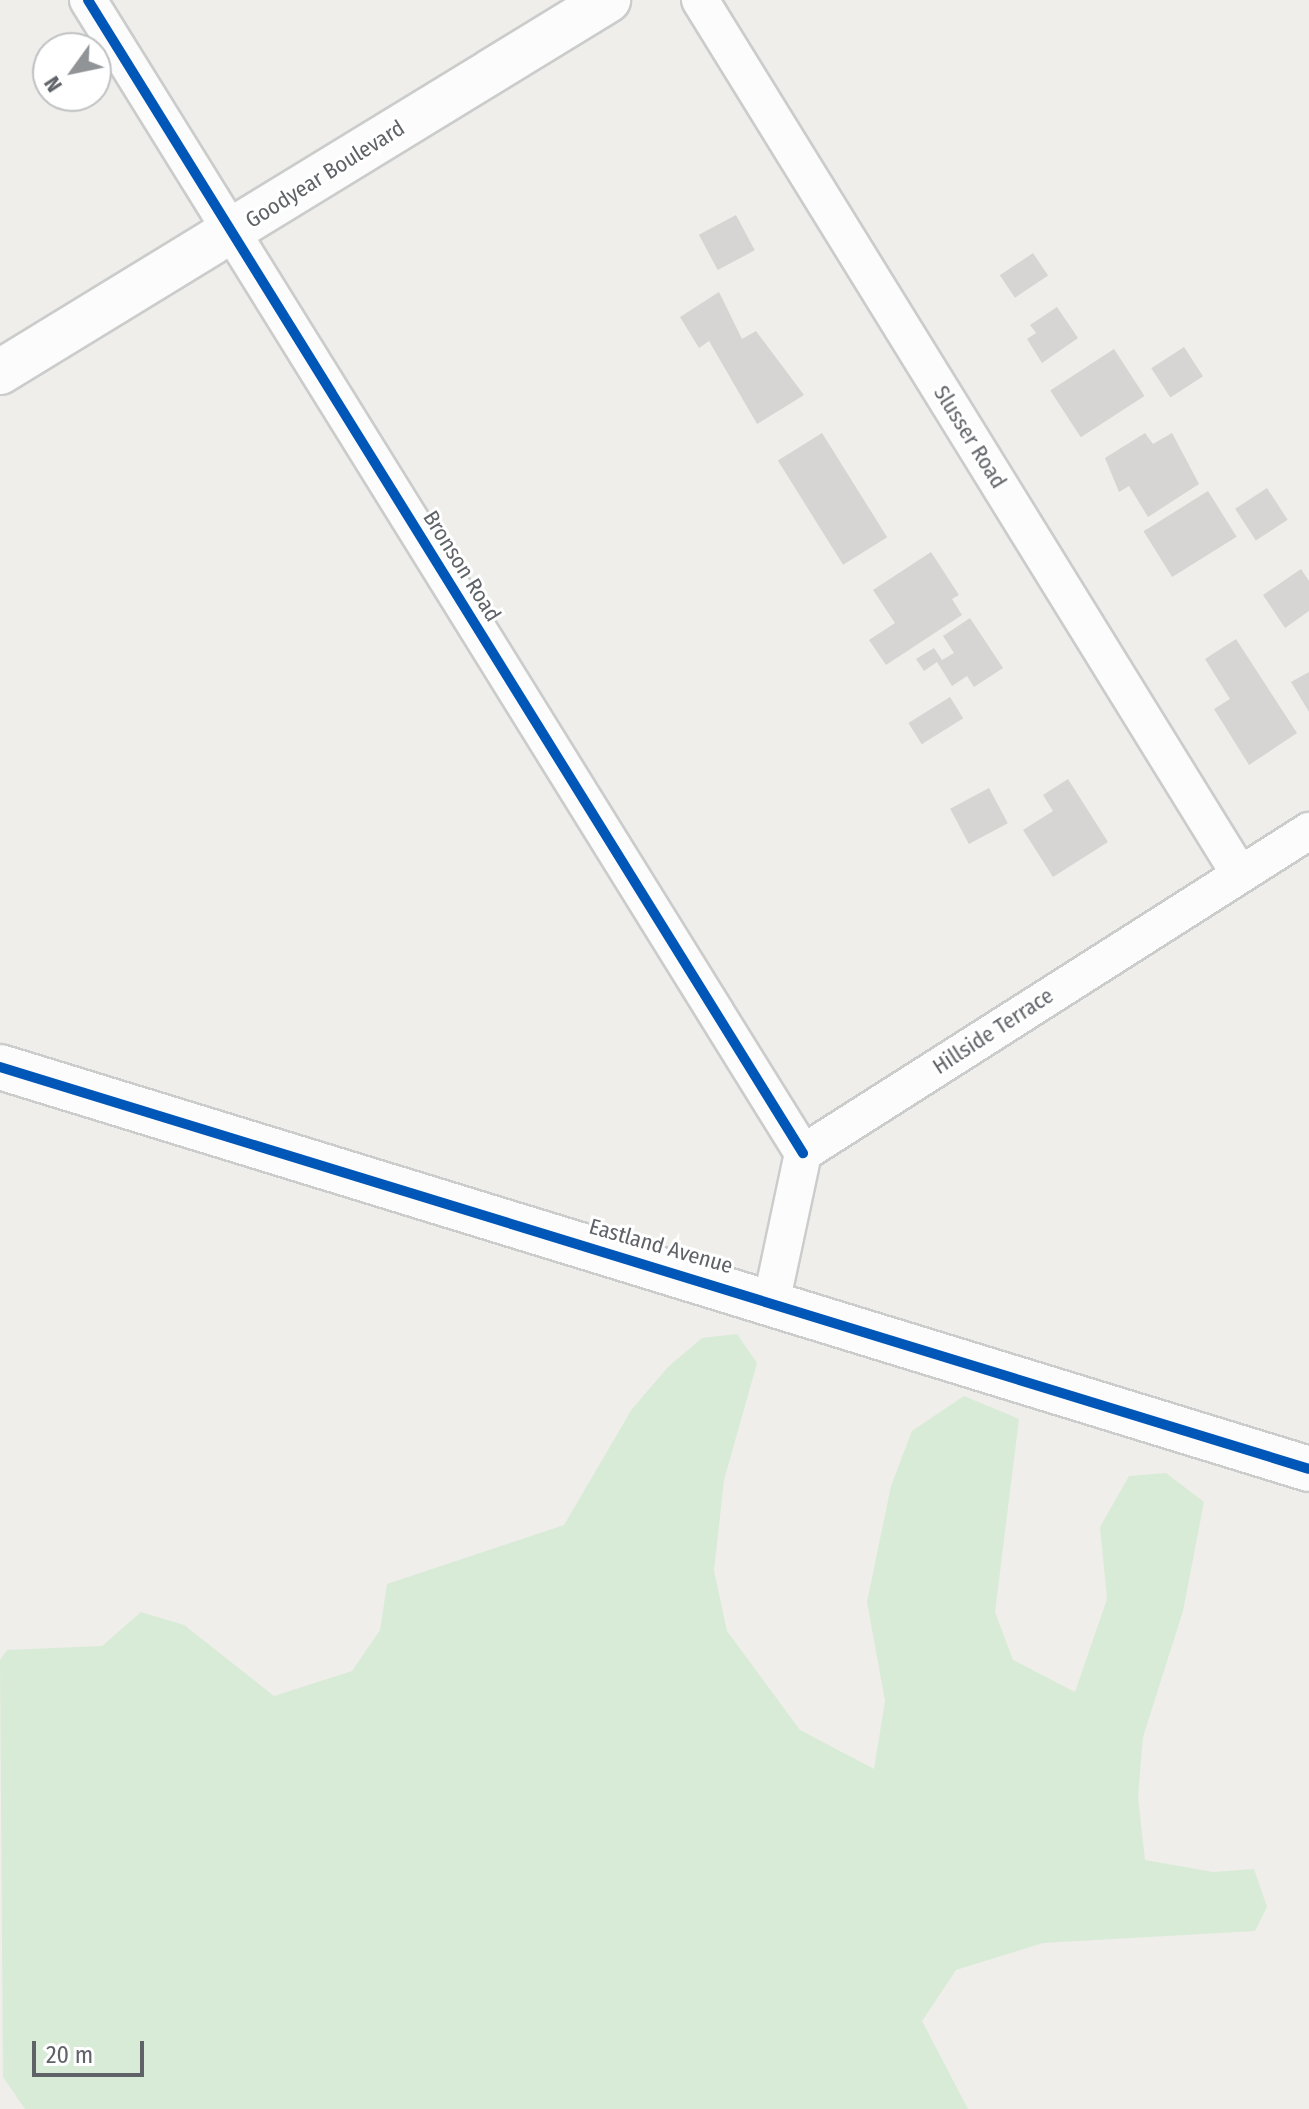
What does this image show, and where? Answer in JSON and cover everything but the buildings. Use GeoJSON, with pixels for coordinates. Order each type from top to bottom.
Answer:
{"type":"FeatureCollection","features":[{"type":"Feature","properties":{"kind":"street","name":"Bronson Road"},"geometry":{"type":"LineString","coordinates":[[88,0],[803,1153]]}},
{"type":"Feature","properties":{"kind":"street","name":"Goodyear Boulevard"},"geometry":{"type":"LineString","coordinates":[[0,372],[608,0]]}},
{"type":"Feature","properties":{"kind":"street","name":"Slusser Road"},"geometry":{"type":"LineString","coordinates":[[700,0],[1239,873]]}},
{"type":"Feature","properties":{"kind":"street","name":"Hillside Terrace"},"geometry":{"type":"LineString","coordinates":[[803,1153],[1309,831]]}},
{"type":"Feature","properties":{"kind":"street","name":"Eastland Avenue"},"geometry":{"type":"LineString","coordinates":[[0,1067],[772,1299],[1309,1469]]}},
{"type":"Feature","properties":{"kind":"street"},"geometry":{"type":"LineString","coordinates":[[772,1299],[803,1153]]}},
{"type":"Feature","properties":{"kind":"green space"},"geometry":{"type":"Polygon","coordinates":[[[737,1334],[757,1363],[724,1480],[714,1571],[727,1631],[800,1730],[874,1769],[885,1701],[867,1602],[891,1486],[912,1431],[964,1396],[1019,1419],[995,1612],[1013,1660],[1075,1692],[1107,1599],[1100,1527],[1129,1476],[1166,1473],[1204,1502],[1183,1611],[1143,1737],[1138,1797],[1145,1860],[1213,1872],[1254,1869],[1267,1907],[1255,1931],[1043,1943],[956,1970],[922,2021],[968,2109],[25,2109],[3,2077],[0,1660],[7,1650],[102,1646],[141,1612],[184,1625],[274,1696],[352,1671],[380,1630],[387,1584],[564,1525],[632,1409],[668,1367],[702,1338],[737,1334]]]}},
{"type":"Feature","properties":{"kind":"cycle path"},"geometry":{"type":"LineString","coordinates":[[88,0],[803,1153]]}},
{"type":"Feature","properties":{"kind":"cycle path"},"geometry":{"type":"LineString","coordinates":[[0,1067],[1309,1469]]}}]}
